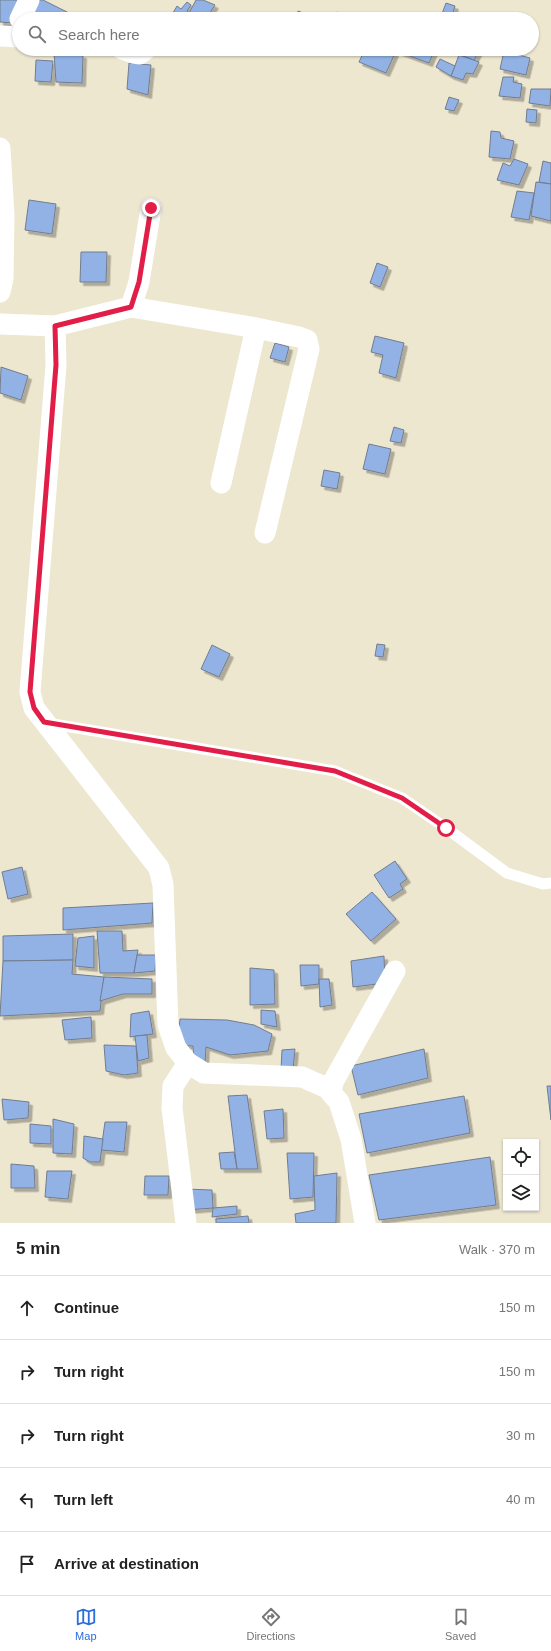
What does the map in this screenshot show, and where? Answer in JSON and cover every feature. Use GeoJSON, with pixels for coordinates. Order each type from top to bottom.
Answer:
{"type":"FeatureCollection","features":[{"type":"Feature","properties":{"kind":"street"},"geometry":{"type":"LineString","coordinates":[[23,12],[29,0]]}},
{"type":"Feature","properties":{"kind":"street"},"geometry":{"type":"LineString","coordinates":[[0,148],[3,279],[0,292]]}},
{"type":"Feature","properties":{"kind":"street"},"geometry":{"type":"LineString","coordinates":[[131,307],[139,282],[151,208]]}},
{"type":"Feature","properties":{"kind":"street"},"geometry":{"type":"LineString","coordinates":[[0,324],[55,326],[131,307],[256,328],[307,340],[309,349],[265,533]]}},
{"type":"Feature","properties":{"kind":"street"},"geometry":{"type":"LineString","coordinates":[[55,326],[56,365],[30,692],[34,708],[159,868],[163,886],[168,1024],[176,1048],[188,1063],[204,1074],[302,1078],[327,1088],[339,1102],[351,1139],[365,1223]]}},
{"type":"Feature","properties":{"kind":"street"},"geometry":{"type":"LineString","coordinates":[[220,483],[256,328]]}},
{"type":"Feature","properties":{"kind":"street"},"geometry":{"type":"LineString","coordinates":[[331,1092],[333,1082],[395,971]]}},
{"type":"Feature","properties":{"kind":"street"},"geometry":{"type":"LineString","coordinates":[[186,1223],[172,1108],[173,1086],[188,1063]]}},
{"type":"Feature","properties":{"kind":"lane"},"geometry":{"type":"LineString","coordinates":[[44,722],[335,771],[402,798],[507,873],[543,884],[551,883]]}},
{"type":"Feature","properties":{"kind":"building"},"geometry":{"type":"Polygon","coordinates":[[[0,0],[21,0],[17,12],[12,12],[12,23],[0,22],[0,0]]]}},
{"type":"Feature","properties":{"kind":"building"},"geometry":{"type":"Polygon","coordinates":[[[39,0],[43,0],[67,12],[31,12],[39,0]]]}},
{"type":"Feature","properties":{"kind":"building"},"geometry":{"type":"Polygon","coordinates":[[[196,0],[203,0],[215,5],[210,12],[190,12],[196,0]]]}},
{"type":"Feature","properties":{"kind":"building"},"geometry":{"type":"Polygon","coordinates":[[[187,2],[191,5],[187,11],[188,12],[174,12],[177,6],[181,9],[187,2]]]}},
{"type":"Feature","properties":{"kind":"building"},"geometry":{"type":"Polygon","coordinates":[[[446,3],[455,6],[453,12],[443,12],[446,3]]]}},
{"type":"Feature","properties":{"kind":"building"},"geometry":{"type":"Polygon","coordinates":[[[54,56],[83,56],[82,83],[56,82],[54,56]]]}},
{"type":"Feature","properties":{"kind":"building"},"geometry":{"type":"Polygon","coordinates":[[[362,56],[394,56],[386,73],[359,62],[362,56]]]}},
{"type":"Feature","properties":{"kind":"building"},"geometry":{"type":"Polygon","coordinates":[[[410,56],[432,56],[429,63],[410,56]]]}},
{"type":"Feature","properties":{"kind":"building"},"geometry":{"type":"Polygon","coordinates":[[[459,56],[479,62],[473,74],[466,73],[463,80],[451,76],[459,56]]]}},
{"type":"Feature","properties":{"kind":"building"},"geometry":{"type":"Polygon","coordinates":[[[464,56],[476,56],[474,60],[464,56]]]}},
{"type":"Feature","properties":{"kind":"building"},"geometry":{"type":"Polygon","coordinates":[[[503,56],[523,56],[530,58],[526,75],[500,69],[503,56]]]}},
{"type":"Feature","properties":{"kind":"building"},"geometry":{"type":"Polygon","coordinates":[[[440,59],[455,66],[451,76],[436,67],[440,59]]]}},
{"type":"Feature","properties":{"kind":"building"},"geometry":{"type":"Polygon","coordinates":[[[36,60],[53,61],[51,82],[35,81],[36,60]]]}},
{"type":"Feature","properties":{"kind":"building"},"geometry":{"type":"Polygon","coordinates":[[[129,63],[151,65],[148,95],[127,89],[129,63]]]}},
{"type":"Feature","properties":{"kind":"building"},"geometry":{"type":"Polygon","coordinates":[[[503,77],[514,77],[513,82],[522,84],[520,98],[499,96],[503,77]]]}},
{"type":"Feature","properties":{"kind":"building"},"geometry":{"type":"Polygon","coordinates":[[[531,89],[551,89],[550,106],[529,103],[531,89]]]}},
{"type":"Feature","properties":{"kind":"building"},"geometry":{"type":"Polygon","coordinates":[[[449,97],[459,100],[454,111],[445,109],[449,97]]]}},
{"type":"Feature","properties":{"kind":"building"},"geometry":{"type":"Polygon","coordinates":[[[527,109],[537,110],[536,123],[526,122],[527,109]]]}},
{"type":"Feature","properties":{"kind":"building"},"geometry":{"type":"Polygon","coordinates":[[[491,131],[500,132],[501,138],[514,141],[510,159],[489,157],[491,131]]]}},
{"type":"Feature","properties":{"kind":"building"},"geometry":{"type":"Polygon","coordinates":[[[514,159],[528,164],[519,185],[497,180],[503,163],[510,166],[514,159]]]}},
{"type":"Feature","properties":{"kind":"building"},"geometry":{"type":"Polygon","coordinates":[[[543,161],[551,163],[551,184],[539,182],[543,161]]]}},
{"type":"Feature","properties":{"kind":"building"},"geometry":{"type":"Polygon","coordinates":[[[536,182],[551,184],[551,221],[531,216],[536,182]]]}},
{"type":"Feature","properties":{"kind":"building"},"geometry":{"type":"Polygon","coordinates":[[[517,191],[534,193],[529,220],[511,217],[517,191]]]}},
{"type":"Feature","properties":{"kind":"building"},"geometry":{"type":"Polygon","coordinates":[[[29,200],[56,204],[52,234],[25,230],[29,200]]]}},
{"type":"Feature","properties":{"kind":"building"},"geometry":{"type":"Polygon","coordinates":[[[81,252],[107,252],[106,282],[80,282],[81,252]]]}},
{"type":"Feature","properties":{"kind":"building"},"geometry":{"type":"Polygon","coordinates":[[[377,263],[388,267],[380,287],[370,283],[377,263]]]}},
{"type":"Feature","properties":{"kind":"building"},"geometry":{"type":"Polygon","coordinates":[[[375,336],[404,343],[396,378],[379,373],[383,355],[371,352],[375,336]]]}},
{"type":"Feature","properties":{"kind":"building"},"geometry":{"type":"Polygon","coordinates":[[[275,343],[289,347],[285,362],[270,358],[275,343]]]}},
{"type":"Feature","properties":{"kind":"building"},"geometry":{"type":"Polygon","coordinates":[[[1,367],[28,376],[21,400],[0,393],[1,367]]]}},
{"type":"Feature","properties":{"kind":"building"},"geometry":{"type":"Polygon","coordinates":[[[394,427],[404,430],[401,443],[390,441],[394,427]]]}},
{"type":"Feature","properties":{"kind":"building"},"geometry":{"type":"Polygon","coordinates":[[[369,444],[391,449],[385,474],[363,469],[369,444]]]}},
{"type":"Feature","properties":{"kind":"building"},"geometry":{"type":"Polygon","coordinates":[[[324,470],[340,473],[337,489],[321,486],[324,470]]]}},
{"type":"Feature","properties":{"kind":"building"},"geometry":{"type":"Polygon","coordinates":[[[377,644],[385,645],[383,657],[375,656],[377,644]]]}},
{"type":"Feature","properties":{"kind":"building"},"geometry":{"type":"Polygon","coordinates":[[[212,645],[230,654],[219,677],[201,669],[212,645]]]}},
{"type":"Feature","properties":{"kind":"building"},"geometry":{"type":"Polygon","coordinates":[[[395,861],[407,879],[400,884],[403,889],[389,898],[374,875],[395,861]]]}},
{"type":"Feature","properties":{"kind":"building"},"geometry":{"type":"Polygon","coordinates":[[[22,867],[28,894],[8,899],[2,872],[22,867]]]}},
{"type":"Feature","properties":{"kind":"building"},"geometry":{"type":"Polygon","coordinates":[[[372,892],[396,919],[371,941],[346,914],[372,892]]]}},
{"type":"Feature","properties":{"kind":"building"},"geometry":{"type":"Polygon","coordinates":[[[153,903],[152,923],[63,930],[63,908],[153,903]]]}},
{"type":"Feature","properties":{"kind":"building"},"geometry":{"type":"Polygon","coordinates":[[[97,931],[122,931],[123,951],[138,950],[134,973],[100,973],[97,931]]]}},
{"type":"Feature","properties":{"kind":"building"},"geometry":{"type":"Polygon","coordinates":[[[73,934],[73,960],[3,961],[3,936],[73,934]]]}},
{"type":"Feature","properties":{"kind":"building"},"geometry":{"type":"Polygon","coordinates":[[[94,936],[94,968],[75,966],[78,938],[94,936]]]}},
{"type":"Feature","properties":{"kind":"building"},"geometry":{"type":"Polygon","coordinates":[[[137,955],[156,955],[155,971],[134,973],[137,955]]]}},
{"type":"Feature","properties":{"kind":"building"},"geometry":{"type":"Polygon","coordinates":[[[384,956],[385,983],[353,987],[351,961],[384,956]]]}},
{"type":"Feature","properties":{"kind":"building"},"geometry":{"type":"Polygon","coordinates":[[[73,960],[72,974],[104,977],[100,1011],[0,1016],[3,961],[73,960]]]}},
{"type":"Feature","properties":{"kind":"building"},"geometry":{"type":"Polygon","coordinates":[[[300,965],[319,965],[319,984],[301,986],[300,965]]]}},
{"type":"Feature","properties":{"kind":"building"},"geometry":{"type":"Polygon","coordinates":[[[250,968],[274,970],[275,1004],[250,1005],[250,968]]]}},
{"type":"Feature","properties":{"kind":"building"},"geometry":{"type":"Polygon","coordinates":[[[104,977],[152,979],[152,994],[123,994],[100,1001],[104,977]]]}},
{"type":"Feature","properties":{"kind":"building"},"geometry":{"type":"Polygon","coordinates":[[[319,979],[329,979],[332,1005],[320,1007],[319,979]]]}},
{"type":"Feature","properties":{"kind":"building"},"geometry":{"type":"Polygon","coordinates":[[[261,1010],[275,1011],[277,1027],[261,1024],[261,1010]]]}},
{"type":"Feature","properties":{"kind":"building"},"geometry":{"type":"Polygon","coordinates":[[[149,1011],[153,1034],[130,1037],[131,1014],[149,1011]]]}},
{"type":"Feature","properties":{"kind":"building"},"geometry":{"type":"Polygon","coordinates":[[[91,1017],[92,1038],[65,1040],[62,1020],[91,1017]]]}},
{"type":"Feature","properties":{"kind":"building"},"geometry":{"type":"Polygon","coordinates":[[[180,1019],[227,1020],[254,1025],[272,1034],[268,1051],[230,1055],[206,1047],[205,1063],[194,1062],[193,1046],[177,1045],[180,1019]]]}},
{"type":"Feature","properties":{"kind":"building"},"geometry":{"type":"Polygon","coordinates":[[[147,1035],[149,1058],[138,1061],[135,1036],[147,1035]]]}},
{"type":"Feature","properties":{"kind":"building"},"geometry":{"type":"Polygon","coordinates":[[[104,1045],[136,1046],[138,1073],[124,1075],[106,1071],[104,1045]]]}},
{"type":"Feature","properties":{"kind":"building"},"geometry":{"type":"Polygon","coordinates":[[[295,1049],[293,1069],[281,1069],[282,1050],[295,1049]]]}},
{"type":"Feature","properties":{"kind":"building"},"geometry":{"type":"Polygon","coordinates":[[[424,1049],[428,1078],[358,1095],[351,1066],[424,1049]]]}},
{"type":"Feature","properties":{"kind":"building"},"geometry":{"type":"Polygon","coordinates":[[[547,1086],[551,1086],[551,1120],[547,1086]]]}},
{"type":"Feature","properties":{"kind":"building"},"geometry":{"type":"Polygon","coordinates":[[[247,1095],[258,1169],[237,1169],[228,1096],[247,1095]]]}},
{"type":"Feature","properties":{"kind":"building"},"geometry":{"type":"Polygon","coordinates":[[[464,1096],[470,1133],[367,1153],[359,1114],[464,1096]]]}},
{"type":"Feature","properties":{"kind":"building"},"geometry":{"type":"Polygon","coordinates":[[[2,1099],[29,1102],[28,1118],[4,1120],[2,1099]]]}},
{"type":"Feature","properties":{"kind":"building"},"geometry":{"type":"Polygon","coordinates":[[[283,1109],[284,1138],[267,1139],[264,1111],[283,1109]]]}},
{"type":"Feature","properties":{"kind":"building"},"geometry":{"type":"Polygon","coordinates":[[[53,1119],[74,1124],[72,1154],[53,1153],[53,1119]]]}},
{"type":"Feature","properties":{"kind":"building"},"geometry":{"type":"Polygon","coordinates":[[[105,1122],[127,1122],[124,1152],[101,1150],[105,1122]]]}},
{"type":"Feature","properties":{"kind":"building"},"geometry":{"type":"Polygon","coordinates":[[[30,1124],[51,1126],[51,1144],[30,1143],[30,1124]]]}},
{"type":"Feature","properties":{"kind":"building"},"geometry":{"type":"Polygon","coordinates":[[[84,1136],[103,1139],[100,1162],[90,1162],[83,1158],[84,1136]]]}},
{"type":"Feature","properties":{"kind":"building"},"geometry":{"type":"Polygon","coordinates":[[[234,1152],[237,1169],[221,1169],[219,1153],[234,1152]]]}},
{"type":"Feature","properties":{"kind":"building"},"geometry":{"type":"Polygon","coordinates":[[[287,1153],[314,1153],[313,1197],[290,1199],[287,1153]]]}},
{"type":"Feature","properties":{"kind":"building"},"geometry":{"type":"Polygon","coordinates":[[[490,1157],[496,1205],[379,1220],[369,1175],[490,1157]]]}},
{"type":"Feature","properties":{"kind":"building"},"geometry":{"type":"Polygon","coordinates":[[[11,1164],[34,1166],[35,1188],[11,1188],[11,1164]]]}},
{"type":"Feature","properties":{"kind":"building"},"geometry":{"type":"Polygon","coordinates":[[[47,1171],[72,1171],[68,1199],[45,1197],[47,1171]]]}},
{"type":"Feature","properties":{"kind":"building"},"geometry":{"type":"Polygon","coordinates":[[[337,1173],[336,1223],[296,1223],[295,1214],[315,1210],[314,1176],[337,1173]]]}},
{"type":"Feature","properties":{"kind":"building"},"geometry":{"type":"Polygon","coordinates":[[[145,1176],[169,1176],[168,1195],[144,1195],[145,1176]]]}},
{"type":"Feature","properties":{"kind":"building"},"geometry":{"type":"Polygon","coordinates":[[[185,1189],[212,1190],[213,1208],[186,1210],[185,1189]]]}},
{"type":"Feature","properties":{"kind":"building"},"geometry":{"type":"Polygon","coordinates":[[[237,1206],[237,1214],[212,1217],[213,1208],[237,1206]]]}},
{"type":"Feature","properties":{"kind":"building"},"geometry":{"type":"Polygon","coordinates":[[[248,1216],[249,1223],[216,1223],[216,1219],[248,1216]]]}},
{"type":"Feature","properties":{"kind":"route"},"geometry":{"type":"LineString","coordinates":[[151,208],[139,282],[131,307],[55,326],[56,365],[30,692],[34,708],[44,722],[335,771],[402,798],[446,828]]}}]}
